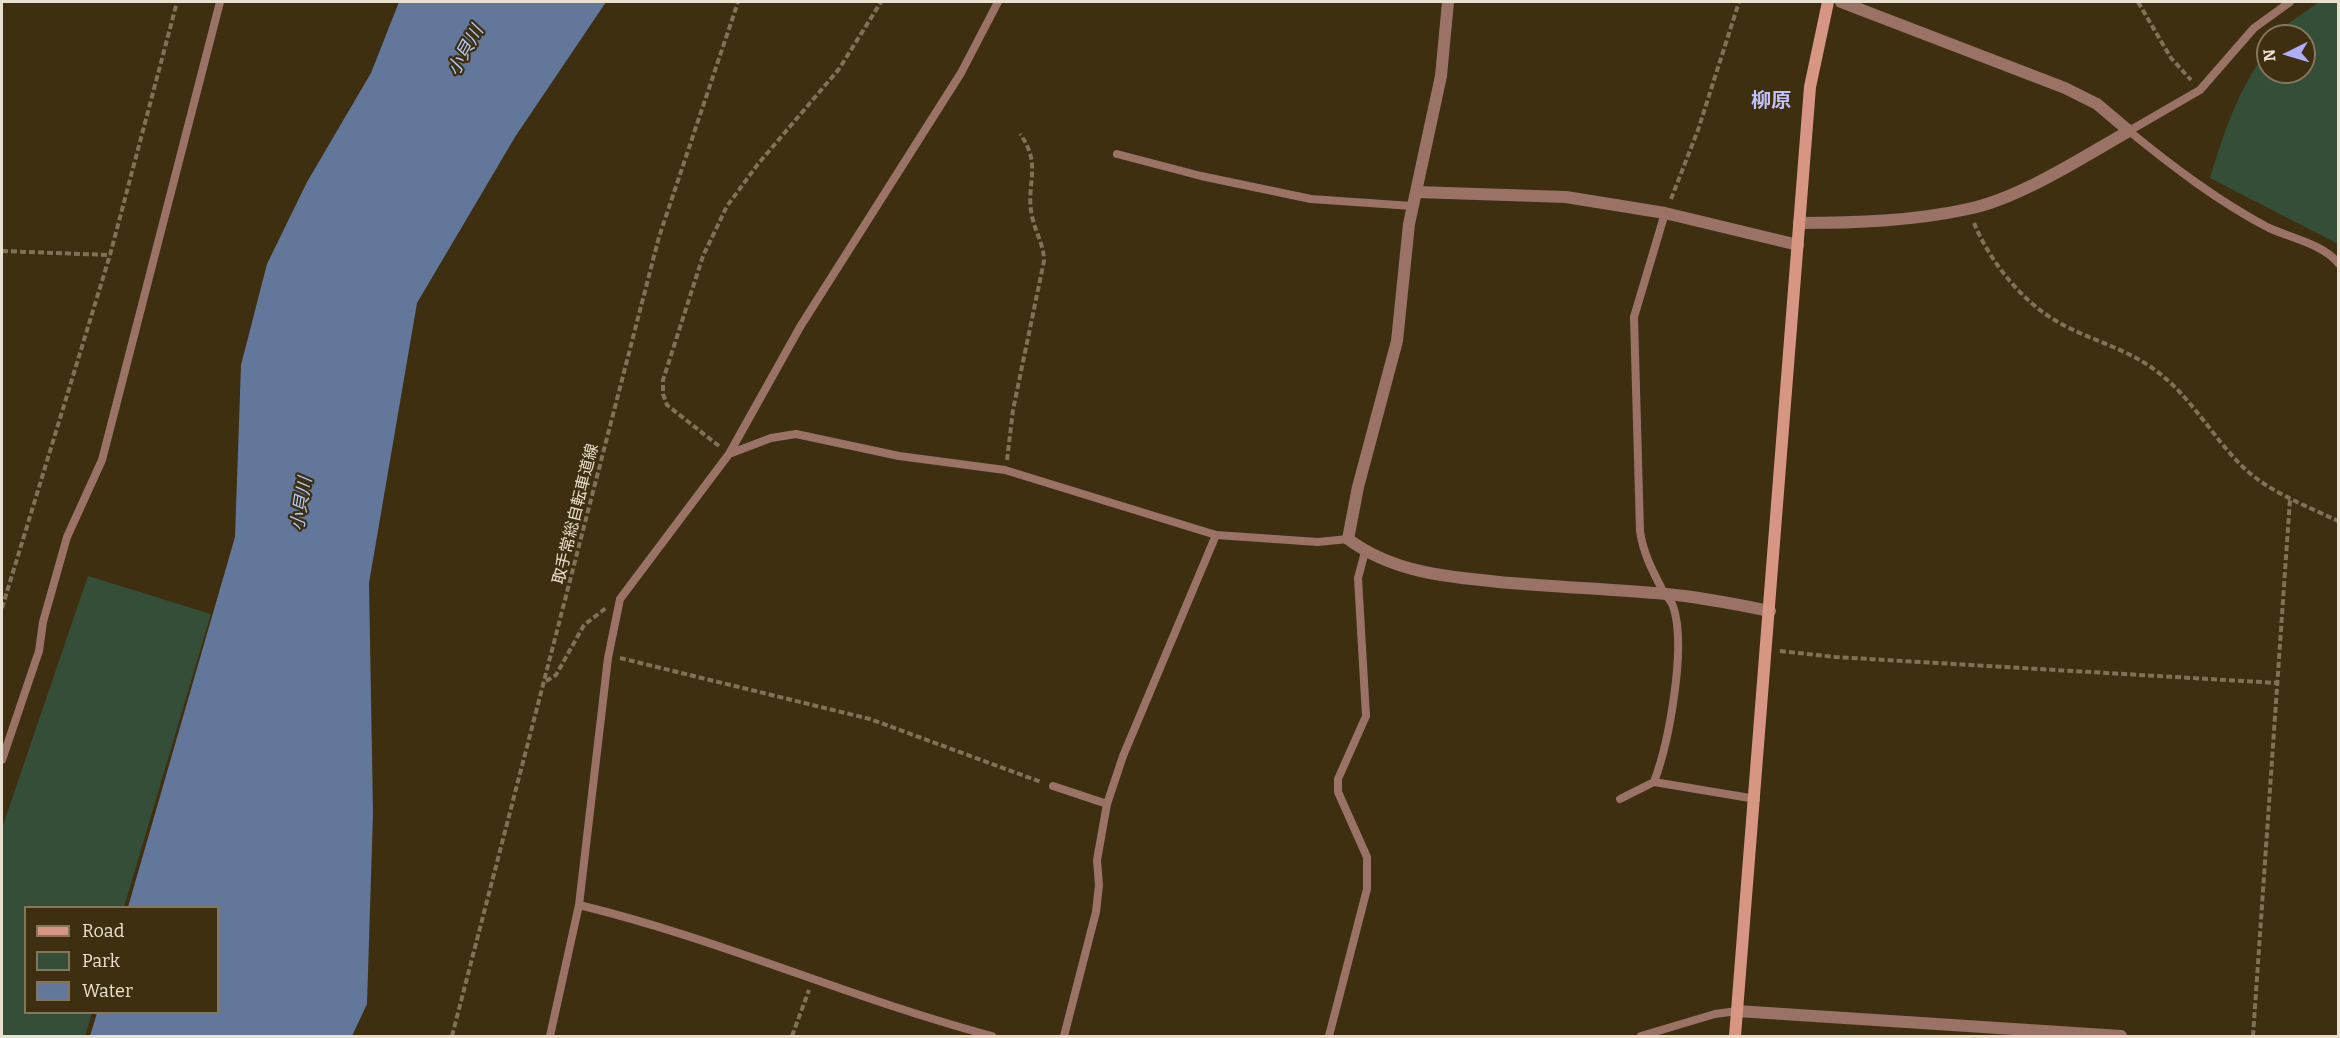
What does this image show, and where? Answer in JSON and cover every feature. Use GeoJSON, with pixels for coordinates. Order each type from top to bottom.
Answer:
{"type":"FeatureCollection","features":[{"type":"Feature","properties":{"kind":"street"},"geometry":{"type":"LineString","coordinates":[[1448,2],[1441,76],[1417,192],[1412,206],[1404,255],[1397,341],[1358,488],[1348,539],[1365,552],[1397,566],[1450,577],[1576,589],[1665,593],[1770,611]]}},
{"type":"Feature","properties":{"kind":"street"},"geometry":{"type":"LineString","coordinates":[[1735,1036],[1756,799],[1810,87],[1827,2]]}},
{"type":"Feature","properties":{"kind":"street"},"geometry":{"type":"LineString","coordinates":[[1799,223],[1849,223],[1969,209],[2013,192],[2129,131],[2097,104],[2065,88],[1841,2]]}},
{"type":"Feature","properties":{"kind":"street"},"geometry":{"type":"LineString","coordinates":[[1417,192],[1566,197],[1665,213],[1798,244]]}},
{"type":"Feature","properties":{"kind":"street"},"geometry":{"type":"LineString","coordinates":[[1737,1011],[2121,1036]]}},
{"type":"Feature","properties":{"kind":"lane"},"geometry":{"type":"LineString","coordinates":[[2,760],[39,651],[52,586],[66,537],[102,460],[220,2]]}},
{"type":"Feature","properties":{"kind":"lane"},"geometry":{"type":"LineString","coordinates":[[550,1036],[579,905],[608,658],[620,600],[729,454],[800,327],[961,73],[998,2]]}},
{"type":"Feature","properties":{"kind":"lane"},"geometry":{"type":"LineString","coordinates":[[2290,2],[2254,28],[2200,90],[2129,131],[2162,158],[2226,203],[2270,228],[2307,243],[2338,263]]}},
{"type":"Feature","properties":{"kind":"lane"},"geometry":{"type":"LineString","coordinates":[[1118,154],[1201,176],[1311,199],[1412,206]]}},
{"type":"Feature","properties":{"kind":"lane"},"geometry":{"type":"LineString","coordinates":[[1654,782],[1668,730],[1677,660],[1675,614],[1649,564],[1640,531],[1634,317],[1665,213]]}},
{"type":"Feature","properties":{"kind":"lane"},"geometry":{"type":"LineString","coordinates":[[729,454],[771,438],[796,434],[900,456],[1005,470],[1216,535],[1318,542],[1348,539]]}},
{"type":"Feature","properties":{"kind":"lane"},"geometry":{"type":"LineString","coordinates":[[1064,1036],[1096,912],[1099,885],[1097,860],[1107,804],[1123,756],[1216,535]]}},
{"type":"Feature","properties":{"kind":"lane"},"geometry":{"type":"LineString","coordinates":[[1329,1036],[1367,889],[1367,857],[1338,792],[1338,779],[1366,716],[1358,578],[1365,552]]}},
{"type":"Feature","properties":{"kind":"lane"},"geometry":{"type":"LineString","coordinates":[[1620,799],[1654,782],[1756,799]]}},
{"type":"Feature","properties":{"kind":"lane"},"geometry":{"type":"LineString","coordinates":[[1053,786],[1107,804]]}},
{"type":"Feature","properties":{"kind":"lane"},"geometry":{"type":"LineString","coordinates":[[579,905],[651,922],[709,941],[813,981],[927,1019],[992,1036]]}},
{"type":"Feature","properties":{"kind":"lane"},"geometry":{"type":"LineString","coordinates":[[1641,1036],[1715,1014],[1737,1011]]}},
{"type":"Feature","properties":{"kind":"path"},"geometry":{"type":"LineString","coordinates":[[2,608],[110,255],[177,2]]}},
{"type":"Feature","properties":{"kind":"path","name":"取手常総自転車道線"},"geometry":{"type":"LineString","coordinates":[[452,1036],[659,237],[738,2]]}},
{"type":"Feature","properties":{"kind":"path"},"geometry":{"type":"LineString","coordinates":[[729,454],[667,405],[663,394],[663,380],[703,256],[727,206],[758,164],[839,69],[881,2]]}},
{"type":"Feature","properties":{"kind":"path"},"geometry":{"type":"LineString","coordinates":[[1665,213],[1698,130],[1739,2]]}},
{"type":"Feature","properties":{"kind":"path"},"geometry":{"type":"LineString","coordinates":[[2138,2],[2171,58],[2200,90]]}},
{"type":"Feature","properties":{"kind":"path"},"geometry":{"type":"LineString","coordinates":[[1005,470],[1013,410],[1044,261],[1044,249],[1032,215],[1031,149],[1020,134]]}},
{"type":"Feature","properties":{"kind":"path"},"geometry":{"type":"LineString","coordinates":[[1969,209],[1975,226],[2001,269],[2031,303],[2057,322],[2113,346],[2155,369],[2176,388],[2245,469],[2290,499],[2338,521]]}},
{"type":"Feature","properties":{"kind":"path"},"geometry":{"type":"LineString","coordinates":[[2,250],[110,255]]}},
{"type":"Feature","properties":{"kind":"path"},"geometry":{"type":"LineString","coordinates":[[2253,1036],[2290,499]]}},
{"type":"Feature","properties":{"kind":"path"},"geometry":{"type":"LineString","coordinates":[[545,682],[556,675],[584,625],[620,600]]}},
{"type":"Feature","properties":{"kind":"path"},"geometry":{"type":"LineString","coordinates":[[1767,650],[1835,657],[2277,683]]}},
{"type":"Feature","properties":{"kind":"path"},"geometry":{"type":"LineString","coordinates":[[608,658],[618,657],[870,719],[1053,786]]}},
{"type":"Feature","properties":{"kind":"path"},"geometry":{"type":"LineString","coordinates":[[792,1036],[813,981]]}},
{"type":"Feature","properties":{"kind":"green space"},"geometry":{"type":"Polygon","coordinates":[[[2319,2],[2338,2],[2338,244],[2210,178],[2240,95],[2256,67],[2256,84],[2316,84],[2316,24],[2289,23],[2319,2]]]}},
{"type":"Feature","properties":{"kind":"green space"},"geometry":{"type":"Polygon","coordinates":[[[88,576],[211,614],[124,906],[24,906],[24,1014],[92,1014],[85,1036],[2,1036],[2,828],[88,576]]]}},
{"type":"Feature","properties":{"kind":"water","name":"小貝川"},"geometry":{"type":"Polygon","coordinates":[[[399,2],[606,2],[515,137],[417,303],[369,583],[373,813],[367,1004],[352,1036],[90,1036],[97,1014],[219,1014],[219,906],[128,906],[235,537],[241,365],[267,264],[307,182],[371,73],[399,2]]]}},
{"type":"Feature","properties":{"kind":"district","name":"柳原"},"geometry":{"type":"Point","coordinates":[1771,101]}}]}
